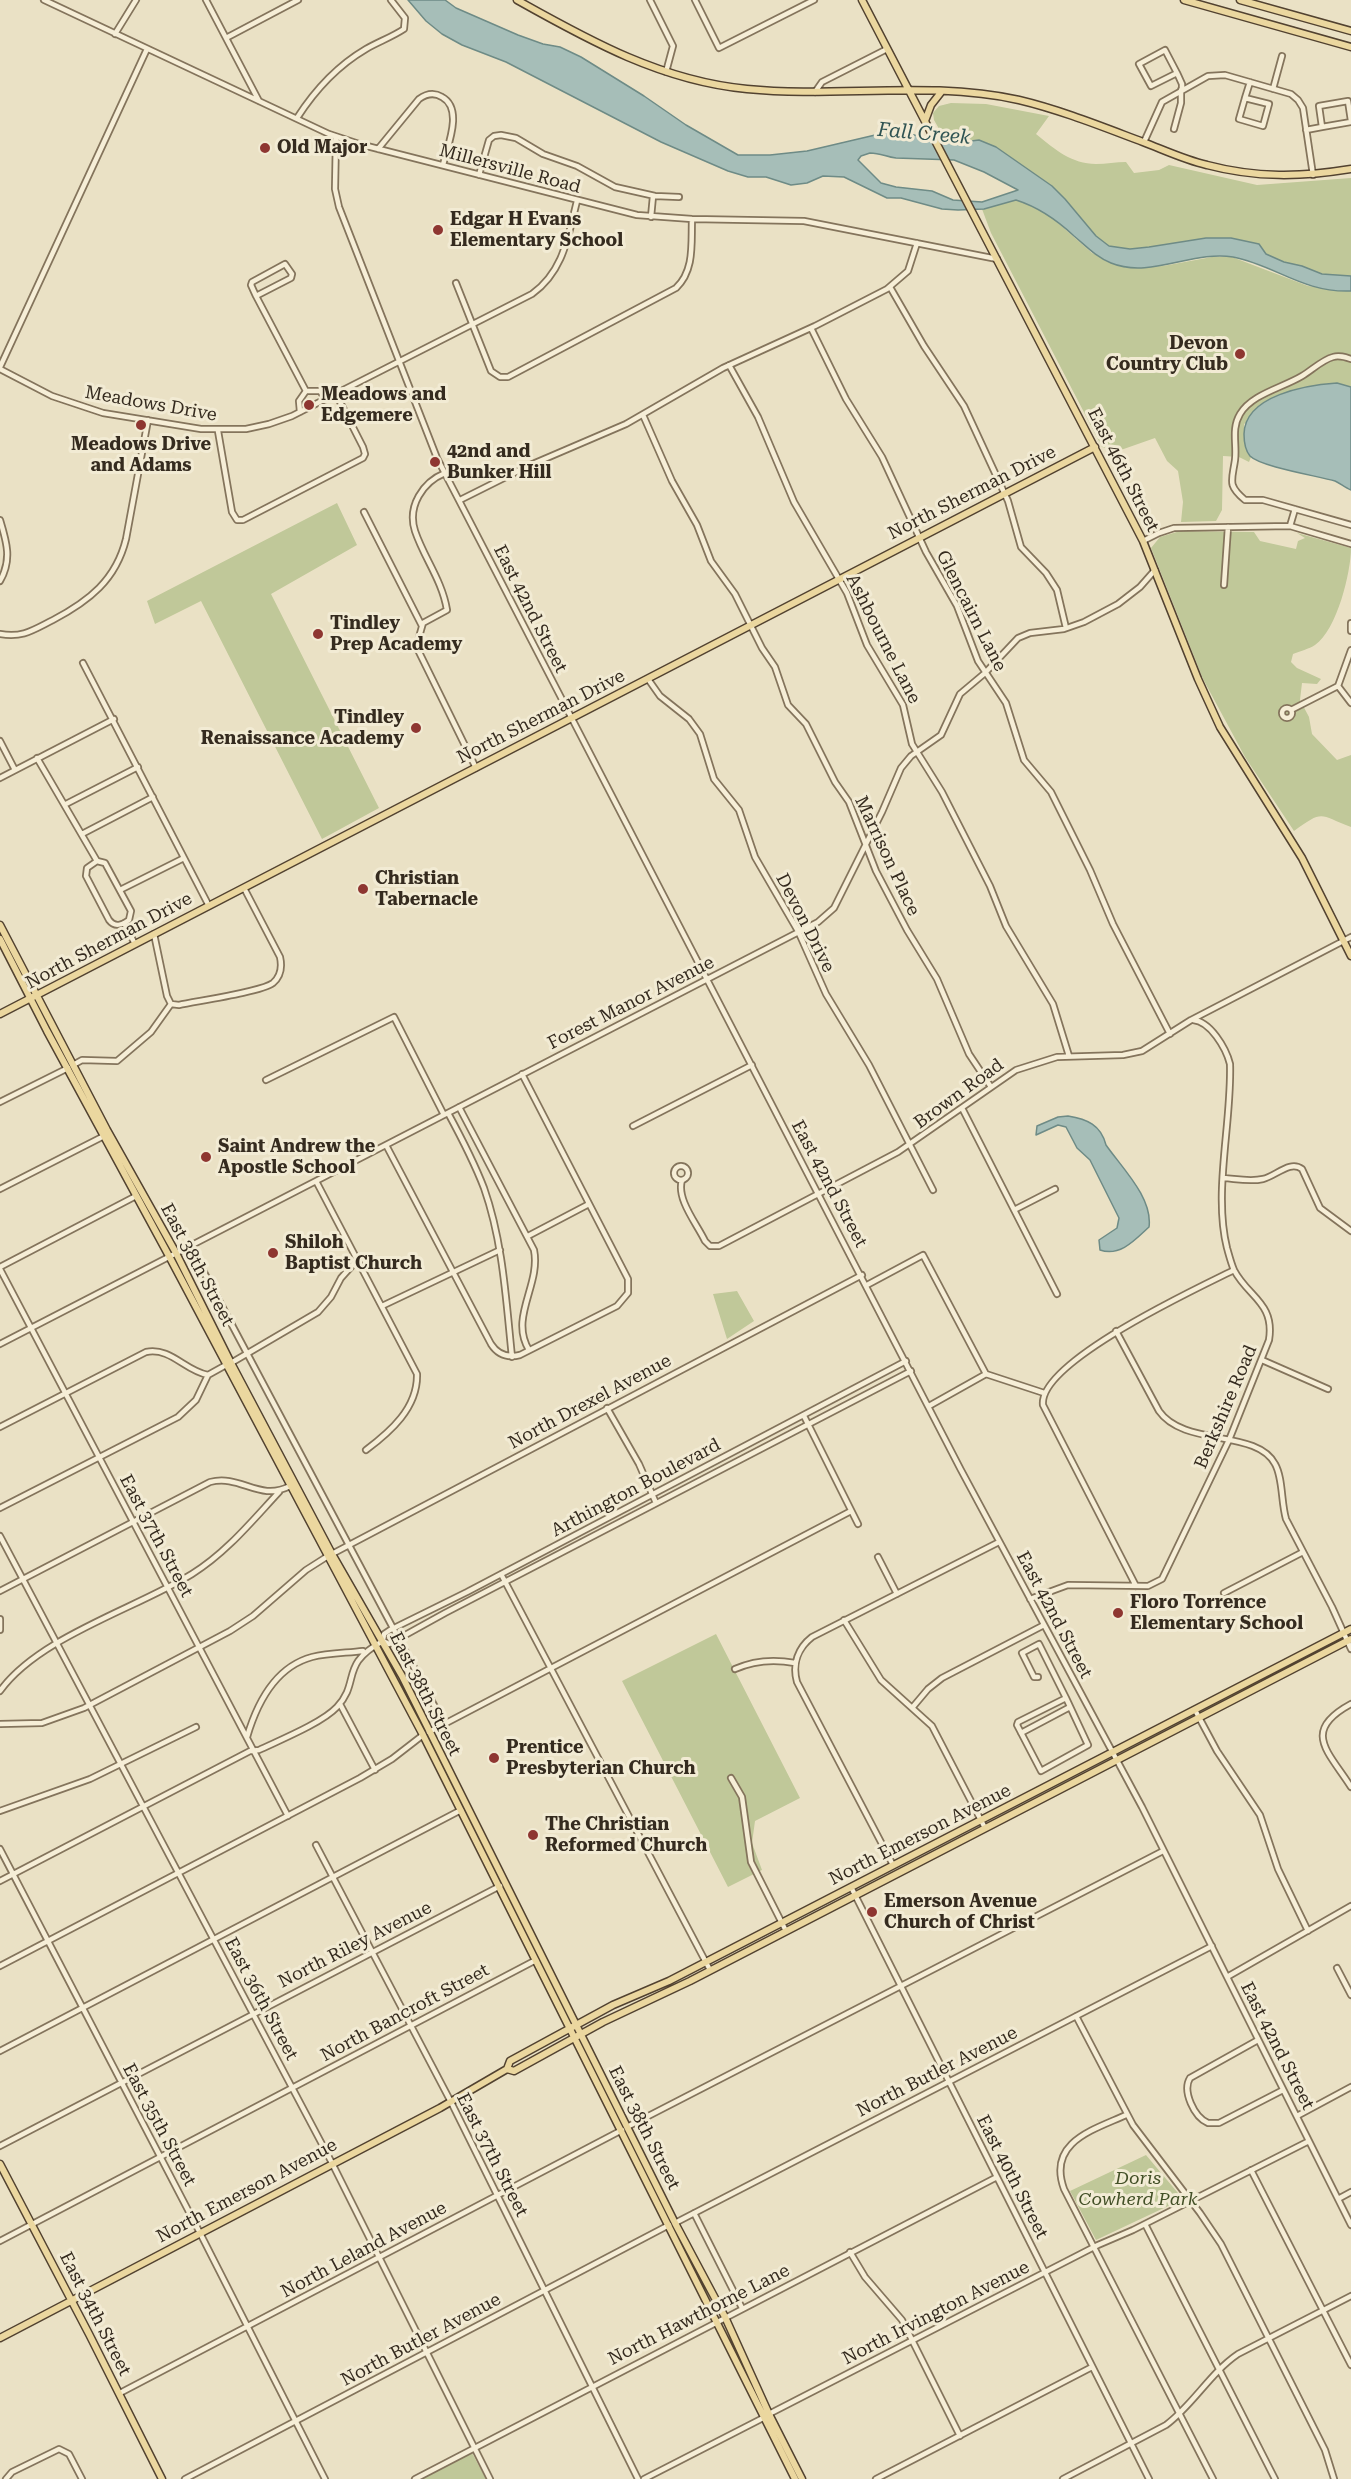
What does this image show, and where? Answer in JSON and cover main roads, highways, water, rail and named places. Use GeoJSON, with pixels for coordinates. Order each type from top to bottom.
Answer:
{"type":"FeatureCollection","features":[{"type":"Feature","properties":{"kind":"main road"},"geometry":{"type":"LineString","coordinates":[[517,0],[598,44],[666,73],[735,88],[815,92],[942,91],[1019,100],[1061,112],[1192,161],[1227,170],[1273,176],[1313,175],[1351,169]]}},
{"type":"Feature","properties":{"kind":"main road","name":"East 46th Street"},"geometry":{"type":"LineString","coordinates":[[862,0],[1143,541],[1198,679],[1220,727],[1294,845],[1351,956]]}},
{"type":"Feature","properties":{"kind":"main road"},"geometry":{"type":"LineString","coordinates":[[1184,0],[1351,47]]}},
{"type":"Feature","properties":{"kind":"main road"},"geometry":{"type":"LineString","coordinates":[[1240,0],[1351,31]]}},
{"type":"Feature","properties":{"kind":"main road"},"geometry":{"type":"LineString","coordinates":[[924,121],[931,105],[942,91]]}},
{"type":"Feature","properties":{"kind":"main road","name":"North Sherman Drive"},"geometry":{"type":"LineString","coordinates":[[0,1014],[1095,447]]}},
{"type":"Feature","properties":{"kind":"main road","name":"East 38th Street"},"geometry":{"type":"LineString","coordinates":[[0,926],[33,997]]}},
{"type":"Feature","properties":{"kind":"main road","name":"East 38th Street"},"geometry":{"type":"LineString","coordinates":[[0,939],[173,1255],[290,1486],[380,1642],[625,2129],[716,2321],[802,2479]]}},
{"type":"Feature","properties":{"kind":"main road","name":"East 38th Street"},"geometry":{"type":"LineString","coordinates":[[70,1066],[136,1196],[173,1255]]}},
{"type":"Feature","properties":{"kind":"main road","name":"East 38th Street"},"geometry":{"type":"LineString","coordinates":[[229,1364],[330,1555]]}},
{"type":"Feature","properties":{"kind":"main road","name":"North Emerson Avenue"},"geometry":{"type":"LineString","coordinates":[[0,2338],[451,2102],[507,2069],[510,2061],[573,2026],[706,1962],[1348,1631]]}},
{"type":"Feature","properties":{"kind":"main road","name":"North Emerson Avenue"},"geometry":{"type":"LineString","coordinates":[[507,2069],[514,2071],[1349,1640]]}},
{"type":"Feature","properties":{"kind":"main road","name":"East 38th Street"},"geometry":{"type":"LineString","coordinates":[[426,1734],[536,1960],[573,2026]]}},
{"type":"Feature","properties":{"kind":"main road","name":"East 34th Street"},"geometry":{"type":"LineString","coordinates":[[0,2164],[120,2393],[162,2479]]}},
{"type":"Feature","properties":{"kind":"main road","name":"East 38th Street"},"geometry":{"type":"LineString","coordinates":[[672,2224],[725,2317],[795,2479]]}},
{"type":"Feature","properties":{"kind":"water","name":"Fall Creek"},"geometry":{"type":"Polygon","coordinates":[[[408,0],[445,0],[456,8],[518,35],[560,47],[581,57],[686,125],[738,155],[770,155],[807,151],[888,132],[955,143],[979,140],[996,147],[1052,186],[1096,236],[1109,246],[1130,249],[1206,238],[1231,238],[1259,244],[1266,254],[1284,262],[1322,274],[1351,276],[1351,291],[1318,288],[1233,257],[1203,257],[1141,268],[1111,263],[1091,251],[1054,219],[1016,200],[984,209],[942,209],[901,198],[887,198],[844,177],[823,176],[807,183],[791,185],[766,177],[748,177],[728,171],[661,142],[506,62],[462,45],[442,34],[426,21],[408,0]],[[874,153],[861,156],[858,160],[881,183],[896,187],[932,191],[953,200],[982,202],[1018,190],[984,172],[954,160],[896,158],[874,153]]]}},
{"type":"Feature","properties":{"kind":"water"},"geometry":{"type":"Polygon","coordinates":[[[1337,383],[1351,387],[1351,490],[1335,481],[1266,464],[1250,456],[1244,434],[1247,421],[1255,410],[1266,401],[1295,390],[1337,383]]]}},
{"type":"Feature","properties":{"kind":"water"},"geometry":{"type":"Polygon","coordinates":[[[1068,1116],[1087,1121],[1101,1132],[1106,1145],[1135,1184],[1146,1205],[1149,1227],[1133,1242],[1121,1249],[1107,1252],[1100,1250],[1099,1240],[1117,1228],[1119,1218],[1090,1160],[1077,1148],[1066,1127],[1058,1125],[1036,1135],[1037,1126],[1058,1117],[1068,1116]]]}},
{"type":"Feature","properties":{"kind":"place","name":"Old Major"},"geometry":{"type":"Point","coordinates":[265,148]}},
{"type":"Feature","properties":{"kind":"place","name":"Edgar H Evans Elementary School"},"geometry":{"type":"Point","coordinates":[438,230]}},
{"type":"Feature","properties":{"kind":"place","name":"Devon Country Club"},"geometry":{"type":"Point","coordinates":[1240,354]}},
{"type":"Feature","properties":{"kind":"place","name":"Meadows and Edgemere"},"geometry":{"type":"Point","coordinates":[309,405]}},
{"type":"Feature","properties":{"kind":"place","name":"Meadows Drive and Adams"},"geometry":{"type":"Point","coordinates":[141,425]}},
{"type":"Feature","properties":{"kind":"place","name":"42nd and Bunker Hill"},"geometry":{"type":"Point","coordinates":[435,462]}},
{"type":"Feature","properties":{"kind":"place","name":"Tindley Prep Academy"},"geometry":{"type":"Point","coordinates":[318,634]}},
{"type":"Feature","properties":{"kind":"place","name":"Tindley Renaissance Academy"},"geometry":{"type":"Point","coordinates":[416,728]}},
{"type":"Feature","properties":{"kind":"place","name":"Christian Tabernacle"},"geometry":{"type":"Point","coordinates":[363,889]}},
{"type":"Feature","properties":{"kind":"place","name":"Saint Andrew the Apostle School"},"geometry":{"type":"Point","coordinates":[206,1157]}},
{"type":"Feature","properties":{"kind":"place","name":"Shiloh Baptist Church"},"geometry":{"type":"Point","coordinates":[273,1253]}},
{"type":"Feature","properties":{"kind":"place","name":"Floro Torrence Elementary School"},"geometry":{"type":"Point","coordinates":[1118,1613]}},
{"type":"Feature","properties":{"kind":"place","name":"Prentice Presbyterian Church"},"geometry":{"type":"Point","coordinates":[494,1758]}},
{"type":"Feature","properties":{"kind":"place","name":"The Christian Reformed Church"},"geometry":{"type":"Point","coordinates":[533,1835]}},
{"type":"Feature","properties":{"kind":"place","name":"Emerson Avenue Church of Christ"},"geometry":{"type":"Point","coordinates":[872,1912]}},
{"type":"Feature","properties":{"kind":"park label","name":"Doris Cowherd Park"},"geometry":{"type":"Point","coordinates":[1138,2189]}}]}
